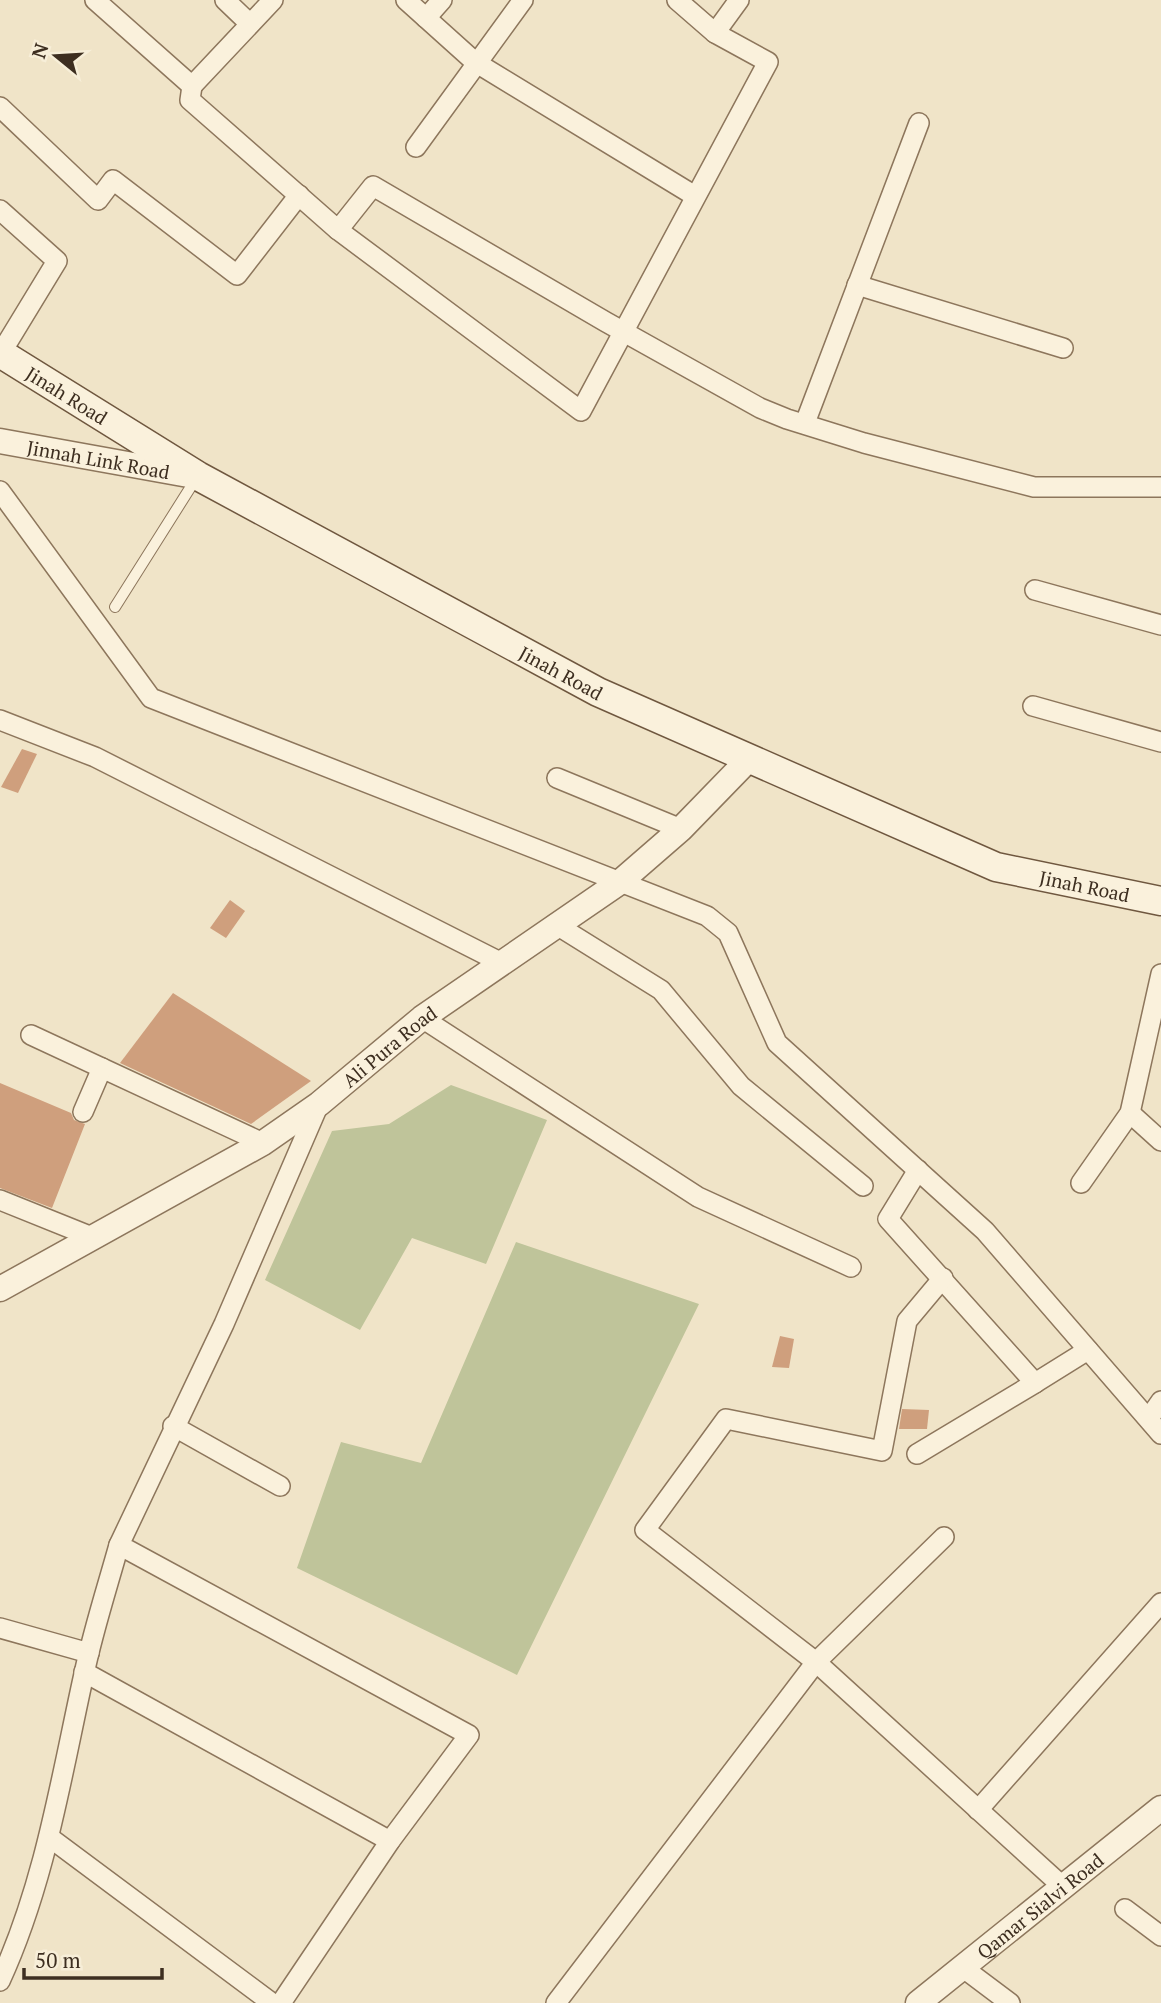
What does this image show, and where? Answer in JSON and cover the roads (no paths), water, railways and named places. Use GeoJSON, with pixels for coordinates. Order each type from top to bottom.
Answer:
{"type":"FeatureCollection","features":[{"type":"Feature","properties":{"kind":"main road","name":"Jinah Road"},"geometry":{"type":"LineString","coordinates":[[0,353],[198,476],[598,692],[996,867],[1161,901]]}},
{"type":"Feature","properties":{"kind":"street"},"geometry":{"type":"LineString","coordinates":[[95,0],[192,86]]}},
{"type":"Feature","properties":{"kind":"street"},"geometry":{"type":"LineString","coordinates":[[225,0],[250,24]]}},
{"type":"Feature","properties":{"kind":"street"},"geometry":{"type":"LineString","coordinates":[[273,0],[192,86],[190,100],[338,230],[581,411],[621,331],[768,62],[715,33],[677,0]]}},
{"type":"Feature","properties":{"kind":"street"},"geometry":{"type":"LineString","coordinates":[[405,0],[475,62],[695,196]]}},
{"type":"Feature","properties":{"kind":"street"},"geometry":{"type":"LineString","coordinates":[[426,19],[442,0]]}},
{"type":"Feature","properties":{"kind":"street"},"geometry":{"type":"LineString","coordinates":[[416,147],[475,62],[523,0]]}},
{"type":"Feature","properties":{"kind":"street"},"geometry":{"type":"LineString","coordinates":[[715,33],[739,0]]}},
{"type":"Feature","properties":{"kind":"street"},"geometry":{"type":"LineString","coordinates":[[0,107],[98,200],[113,180],[237,275],[299,195]]}},
{"type":"Feature","properties":{"kind":"street"},"geometry":{"type":"LineString","coordinates":[[805,423],[919,123]]}},
{"type":"Feature","properties":{"kind":"street"},"geometry":{"type":"LineString","coordinates":[[338,230],[373,186],[621,331],[760,408],[864,443],[1034,487],[1161,487]]}},
{"type":"Feature","properties":{"kind":"street"},"geometry":{"type":"LineString","coordinates":[[0,210],[57,261],[0,353]]}},
{"type":"Feature","properties":{"kind":"street"},"geometry":{"type":"LineString","coordinates":[[857,285],[1063,348]]}},
{"type":"Feature","properties":{"kind":"street","name":"Jinnah Link Road"},"geometry":{"type":"LineString","coordinates":[[0,441],[198,476]]}},
{"type":"Feature","properties":{"kind":"street"},"geometry":{"type":"LineString","coordinates":[[0,491],[151,698],[706,916],[728,933],[777,1043],[985,1231],[1155,1426]]}},
{"type":"Feature","properties":{"kind":"street"},"geometry":{"type":"LineString","coordinates":[[1035,590],[1161,625]]}},
{"type":"Feature","properties":{"kind":"street"},"geometry":{"type":"LineString","coordinates":[[1033,706],[1161,742]]}},
{"type":"Feature","properties":{"kind":"street"},"geometry":{"type":"LineString","coordinates":[[0,720],[95,757],[502,963]]}},
{"type":"Feature","properties":{"kind":"street","name":"Ali Pura Road"},"geometry":{"type":"LineString","coordinates":[[0,1289],[263,1143],[319,1104],[422,1018],[555,924],[620,882],[681,829],[748,760]]}},
{"type":"Feature","properties":{"kind":"street"},"geometry":{"type":"LineString","coordinates":[[557,778],[681,829]]}},
{"type":"Feature","properties":{"kind":"street"},"geometry":{"type":"LineString","coordinates":[[555,924],[661,990],[741,1086],[863,1186]]}},
{"type":"Feature","properties":{"kind":"street"},"geometry":{"type":"LineString","coordinates":[[1081,1183],[1130,1113],[1161,974]]}},
{"type":"Feature","properties":{"kind":"street"},"geometry":{"type":"LineString","coordinates":[[422,1018],[698,1197],[851,1267]]}},
{"type":"Feature","properties":{"kind":"street"},"geometry":{"type":"LineString","coordinates":[[31,1035],[263,1143]]}},
{"type":"Feature","properties":{"kind":"street"},"geometry":{"type":"LineString","coordinates":[[83,1112],[102,1068]]}},
{"type":"Feature","properties":{"kind":"street"},"geometry":{"type":"LineString","coordinates":[[0,1979],[30,1909],[49,1837],[84,1672],[119,1545],[173,1426],[224,1324],[319,1104]]}},
{"type":"Feature","properties":{"kind":"street"},"geometry":{"type":"LineString","coordinates":[[1130,1113],[1161,1141]]}},
{"type":"Feature","properties":{"kind":"street"},"geometry":{"type":"LineString","coordinates":[[918,1170],[888,1219],[1035,1383]]}},
{"type":"Feature","properties":{"kind":"street"},"geometry":{"type":"LineString","coordinates":[[0,1200],[92,1237]]}},
{"type":"Feature","properties":{"kind":"street"},"geometry":{"type":"LineString","coordinates":[[943,1279],[907,1321],[882,1451],[726,1419],[645,1530],[816,1662],[1061,1885]]}},
{"type":"Feature","properties":{"kind":"street"},"geometry":{"type":"LineString","coordinates":[[917,1454],[1088,1350]]}},
{"type":"Feature","properties":{"kind":"street"},"geometry":{"type":"LineString","coordinates":[[1155,1426],[1161,1401]]}},
{"type":"Feature","properties":{"kind":"street"},"geometry":{"type":"LineString","coordinates":[[173,1426],[280,1486]]}},
{"type":"Feature","properties":{"kind":"street"},"geometry":{"type":"LineString","coordinates":[[556,2003],[816,1662],[944,1537]]}},
{"type":"Feature","properties":{"kind":"street"},"geometry":{"type":"LineString","coordinates":[[119,1545],[469,1735],[390,1841],[281,2003]]}},
{"type":"Feature","properties":{"kind":"street"},"geometry":{"type":"LineString","coordinates":[[978,1810],[1161,1603]]}},
{"type":"Feature","properties":{"kind":"street"},"geometry":{"type":"LineString","coordinates":[[0,1628],[89,1653]]}},
{"type":"Feature","properties":{"kind":"street"},"geometry":{"type":"LineString","coordinates":[[84,1672],[390,1841]]}},
{"type":"Feature","properties":{"kind":"street","name":"Qamar Sialvi Road"},"geometry":{"type":"LineString","coordinates":[[918,2003],[1061,1885],[1161,1808]]}},
{"type":"Feature","properties":{"kind":"street"},"geometry":{"type":"LineString","coordinates":[[49,1837],[272,2003]]}},
{"type":"Feature","properties":{"kind":"street"},"geometry":{"type":"LineString","coordinates":[[1125,1909],[1161,1936]]}},
{"type":"Feature","properties":{"kind":"street"},"geometry":{"type":"LineString","coordinates":[[961,1967],[1010,2003]]}},
{"type":"Feature","properties":{"kind":"lane"},"geometry":{"type":"LineString","coordinates":[[115,607],[198,476]]}}]}
